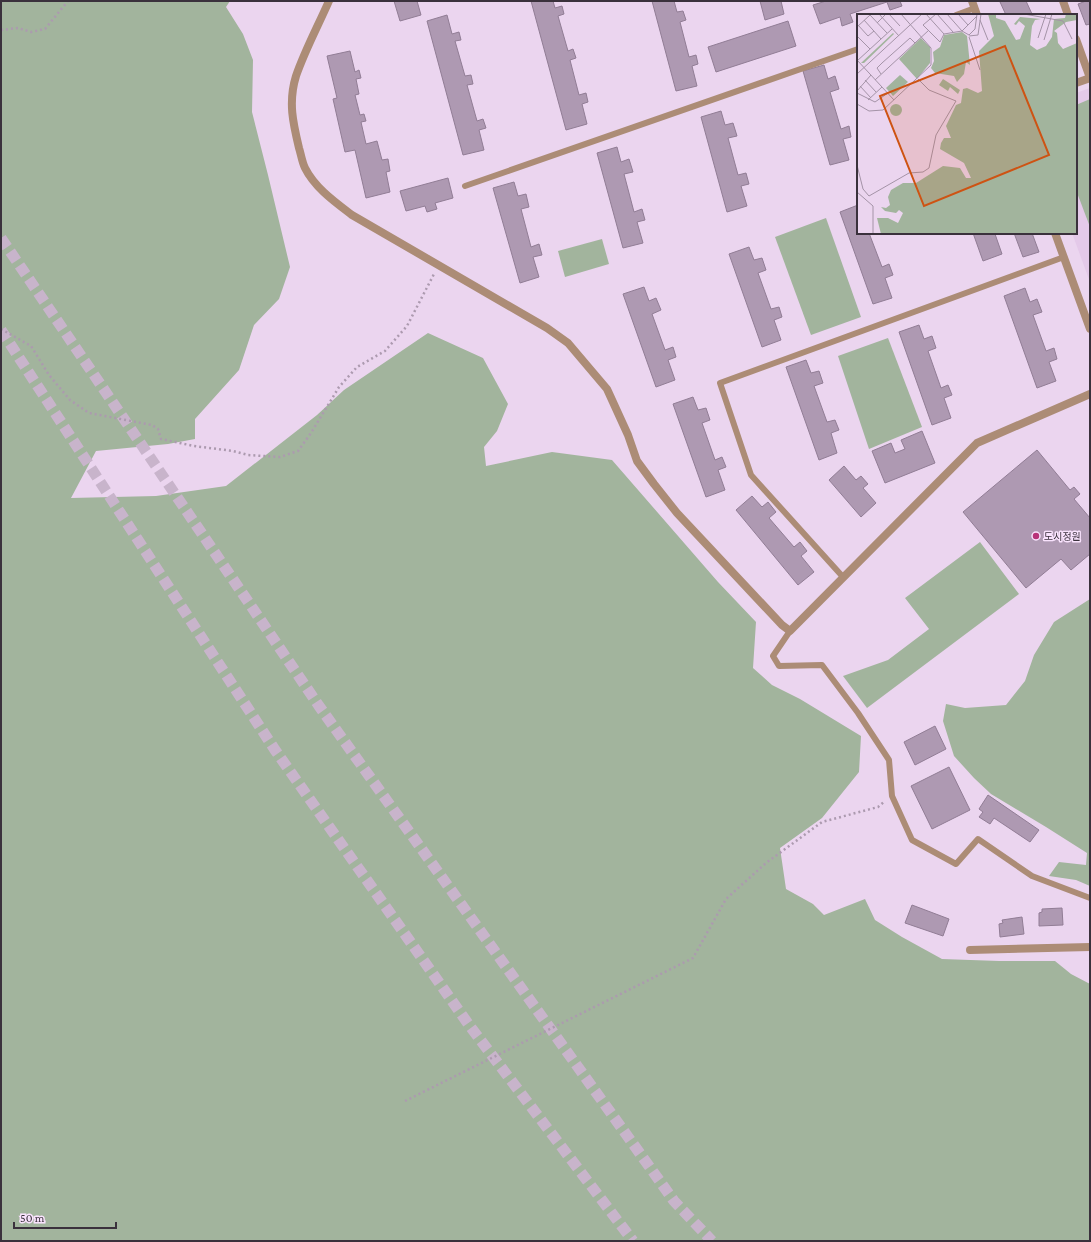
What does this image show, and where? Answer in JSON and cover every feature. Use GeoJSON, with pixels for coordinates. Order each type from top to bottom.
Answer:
{"type":"FeatureCollection","features":[{"type":"Feature","properties":{"kind":"street"},"geometry":{"type":"LineString","coordinates":[[329,1],[298,70],[292,102],[292,120],[305,168],[318,186],[333,201],[352,215],[547,328],[568,343],[607,389],[628,434],[637,462],[677,513],[782,625],[790,631],[977,442],[1090,394]]}},
{"type":"Feature","properties":{"kind":"street"},"geometry":{"type":"LineString","coordinates":[[1063,1],[1068,14]]}},
{"type":"Feature","properties":{"kind":"street"},"geometry":{"type":"LineString","coordinates":[[1077,42],[1090,78],[1077,84]]}},
{"type":"Feature","properties":{"kind":"street"},"geometry":{"type":"LineString","coordinates":[[1055,234],[1088,318],[1090,329]]}},
{"type":"Feature","properties":{"kind":"street"},"geometry":{"type":"LineString","coordinates":[[970,950],[1090,947]]}},
{"type":"Feature","properties":{"kind":"lane"},"geometry":{"type":"LineString","coordinates":[[959,14],[975,8]]}},
{"type":"Feature","properties":{"kind":"lane"},"geometry":{"type":"LineString","coordinates":[[465,186],[857,49]]}},
{"type":"Feature","properties":{"kind":"lane"},"geometry":{"type":"LineString","coordinates":[[843,577],[751,475],[720,383],[1064,257]]}},
{"type":"Feature","properties":{"kind":"lane"},"geometry":{"type":"LineString","coordinates":[[790,631],[773,656],[779,666],[822,665],[858,713],[889,760],[892,796],[912,840],[956,864],[978,839],[1032,876],[1090,898]]}},
{"type":"Feature","properties":{"kind":"path"},"geometry":{"type":"LineString","coordinates":[[1,30],[18,28],[31,32],[45,29],[68,1]]}},
{"type":"Feature","properties":{"kind":"path"},"geometry":{"type":"LineString","coordinates":[[1,329],[31,346],[49,374],[70,400],[90,413],[152,425],[158,429],[161,439],[194,446],[233,450],[248,455],[280,457],[298,451],[311,433],[339,387],[357,367],[385,351],[406,326],[439,265]]}},
{"type":"Feature","properties":{"kind":"path"},"geometry":{"type":"LineString","coordinates":[[405,1101],[693,958],[726,899],[766,863],[822,822],[878,807],[892,796]]}},
{"type":"Feature","properties":{"kind":"shaded area"},"geometry":{"type":"Polygon","coordinates":[[[1090,88],[1090,282],[1072,234],[1077,234],[1077,93],[1090,88]]]}},
{"type":"Feature","properties":{"kind":"green space"},"geometry":{"type":"Polygon","coordinates":[[[1,1],[230,1],[226,7],[243,34],[253,60],[252,112],[290,267],[279,299],[254,325],[239,370],[195,419],[195,439],[168,444],[96,451],[71,498],[156,496],[226,486],[317,415],[344,390],[428,333],[483,358],[508,404],[497,431],[484,447],[486,466],[552,452],[612,460],[718,582],[756,622],[753,668],[772,685],[800,699],[861,736],[859,772],[822,818],[780,848],[786,889],[813,904],[824,915],[865,899],[875,920],[942,959],[1055,961],[1071,974],[1090,984],[1090,1241],[1,1241],[1,1]]]}},
{"type":"Feature","properties":{"kind":"green space"},"geometry":{"type":"Polygon","coordinates":[[[1090,99],[1090,227],[1077,193],[1077,105],[1090,99]]]}},
{"type":"Feature","properties":{"kind":"green space"},"geometry":{"type":"Polygon","coordinates":[[[826,218],[861,317],[811,335],[775,237],[826,218]]]}},
{"type":"Feature","properties":{"kind":"green space"},"geometry":{"type":"Polygon","coordinates":[[[602,239],[609,264],[565,277],[558,251],[602,239]]]}},
{"type":"Feature","properties":{"kind":"green space"},"geometry":{"type":"Polygon","coordinates":[[[888,338],[922,427],[869,449],[838,356],[888,338]]]}},
{"type":"Feature","properties":{"kind":"green space"},"geometry":{"type":"Polygon","coordinates":[[[980,542],[1019,594],[867,708],[843,676],[888,660],[929,629],[905,598],[980,542]]]}},
{"type":"Feature","properties":{"kind":"green space"},"geometry":{"type":"Polygon","coordinates":[[[1090,599],[1090,886],[1076,880],[1049,876],[1059,862],[1086,865],[1087,853],[991,794],[954,756],[943,721],[946,704],[965,708],[1006,705],[1025,681],[1034,655],[1054,622],[1090,599]]]}},
{"type":"Feature","properties":{"kind":"building"},"geometry":{"type":"Polygon","coordinates":[[[394,1],[417,1],[421,15],[400,21],[394,1]]]}},
{"type":"Feature","properties":{"kind":"building"},"geometry":{"type":"Polygon","coordinates":[[[531,1],[553,1],[555,8],[562,6],[564,14],[558,16],[568,51],[573,49],[576,58],[570,60],[579,95],[586,93],[588,102],[582,104],[587,124],[566,130],[531,1]]]}},
{"type":"Feature","properties":{"kind":"building"},"geometry":{"type":"Polygon","coordinates":[[[652,1],[674,1],[677,12],[683,11],[686,20],[680,22],[689,57],[696,55],[698,64],[692,66],[697,86],[676,91],[652,1]]]}},
{"type":"Feature","properties":{"kind":"building"},"geometry":{"type":"Polygon","coordinates":[[[760,1],[781,1],[784,14],[765,20],[760,1]]]}},
{"type":"Feature","properties":{"kind":"building"},"geometry":{"type":"Polygon","coordinates":[[[826,1],[900,1],[902,6],[890,10],[887,2],[850,14],[853,22],[842,26],[840,17],[820,24],[813,5],[826,1]]]}},
{"type":"Feature","properties":{"kind":"building"},"geometry":{"type":"Polygon","coordinates":[[[1026,1],[1032,14],[1006,14],[1000,2],[1026,1]]]}},
{"type":"Feature","properties":{"kind":"building"},"geometry":{"type":"Polygon","coordinates":[[[1090,1],[1090,24],[1086,25],[1078,4],[1090,1]]]}},
{"type":"Feature","properties":{"kind":"building"},"geometry":{"type":"Polygon","coordinates":[[[447,15],[452,34],[459,32],[461,40],[455,41],[465,76],[471,75],[473,84],[467,85],[477,121],[483,119],[486,128],[479,130],[484,150],[463,155],[427,21],[447,15]]]}},
{"type":"Feature","properties":{"kind":"building"},"geometry":{"type":"Polygon","coordinates":[[[788,21],[796,46],[716,72],[708,47],[788,21]]]}},
{"type":"Feature","properties":{"kind":"building"},"geometry":{"type":"Polygon","coordinates":[[[350,51],[355,72],[359,70],[361,78],[356,79],[359,94],[355,95],[360,115],[364,114],[366,121],[361,122],[366,144],[377,141],[382,160],[388,159],[390,171],[386,172],[390,192],[366,198],[355,150],[345,152],[333,99],[337,98],[327,56],[350,51]]]}},
{"type":"Feature","properties":{"kind":"building"},"geometry":{"type":"Polygon","coordinates":[[[824,65],[828,79],[835,76],[839,89],[830,92],[841,129],[849,126],[851,137],[843,139],[849,160],[830,165],[803,71],[824,65]]]}},
{"type":"Feature","properties":{"kind":"building"},"geometry":{"type":"Polygon","coordinates":[[[721,111],[725,125],[733,123],[737,136],[728,138],[738,175],[746,173],[749,184],[741,186],[747,206],[727,212],[701,117],[721,111]]]}},
{"type":"Feature","properties":{"kind":"building"},"geometry":{"type":"Polygon","coordinates":[[[617,147],[621,162],[629,159],[633,172],[624,174],[634,212],[642,209],[645,220],[637,222],[643,243],[623,248],[597,153],[617,147]]]}},
{"type":"Feature","properties":{"kind":"building"},"geometry":{"type":"Polygon","coordinates":[[[448,178],[453,198],[435,203],[437,209],[427,212],[425,206],[406,211],[400,191],[448,178]]]}},
{"type":"Feature","properties":{"kind":"building"},"geometry":{"type":"Polygon","coordinates":[[[514,182],[518,196],[526,194],[529,207],[521,209],[531,247],[539,244],[542,255],[533,257],[539,277],[520,283],[493,188],[514,182]]]}},
{"type":"Feature","properties":{"kind":"building"},"geometry":{"type":"Polygon","coordinates":[[[857,205],[857,234],[869,234],[882,267],[889,264],[893,275],[885,278],[892,298],[873,304],[840,212],[857,205]]]}},
{"type":"Feature","properties":{"kind":"building"},"geometry":{"type":"Polygon","coordinates":[[[973,234],[995,234],[1002,254],[983,261],[973,234]]]}},
{"type":"Feature","properties":{"kind":"building"},"geometry":{"type":"Polygon","coordinates":[[[1014,234],[1032,234],[1039,252],[1023,257],[1014,234]]]}},
{"type":"Feature","properties":{"kind":"building"},"geometry":{"type":"Polygon","coordinates":[[[749,247],[754,260],[762,258],[766,270],[758,273],[771,309],[779,307],[782,317],[774,320],[781,340],[762,347],[729,254],[749,247]]]}},
{"type":"Feature","properties":{"kind":"building"},"geometry":{"type":"Polygon","coordinates":[[[644,287],[649,301],[656,298],[661,310],[652,314],[665,350],[673,347],[676,357],[668,360],[675,380],[656,387],[623,294],[644,287]]]}},
{"type":"Feature","properties":{"kind":"building"},"geometry":{"type":"Polygon","coordinates":[[[1025,288],[1030,302],[1037,299],[1042,312],[1033,315],[1046,351],[1054,348],[1057,359],[1049,362],[1056,381],[1037,388],[1004,296],[1025,288]]]}},
{"type":"Feature","properties":{"kind":"building"},"geometry":{"type":"Polygon","coordinates":[[[919,325],[924,339],[932,336],[936,348],[928,351],[941,388],[948,385],[952,395],[944,398],[951,418],[932,425],[899,332],[919,325]]]}},
{"type":"Feature","properties":{"kind":"building"},"geometry":{"type":"Polygon","coordinates":[[[806,360],[811,373],[819,371],[823,383],[814,386],[827,422],[835,420],[839,430],[831,433],[837,453],[819,460],[786,367],[806,360]]]}},
{"type":"Feature","properties":{"kind":"building"},"geometry":{"type":"Polygon","coordinates":[[[693,397],[698,410],[706,408],[710,420],[702,423],[715,460],[722,457],[726,467],[718,470],[725,490],[706,497],[673,404],[693,397]]]}},
{"type":"Feature","properties":{"kind":"building"},"geometry":{"type":"Polygon","coordinates":[[[922,431],[935,463],[885,483],[872,451],[891,443],[895,453],[905,449],[901,440],[922,431]]]}},
{"type":"Feature","properties":{"kind":"building","name":"도시정원"},"geometry":{"type":"Polygon","coordinates":[[[1037,450],[1070,490],[1074,487],[1080,494],[1074,499],[1090,518],[1090,554],[1071,570],[1061,559],[1026,588],[963,512],[1037,450]]]}},
{"type":"Feature","properties":{"kind":"building"},"geometry":{"type":"Polygon","coordinates":[[[844,466],[856,480],[861,476],[868,484],[863,488],[876,503],[861,517],[829,480],[844,466]]]}},
{"type":"Feature","properties":{"kind":"building"},"geometry":{"type":"Polygon","coordinates":[[[752,496],[762,507],[768,502],[776,512],[769,518],[794,547],[800,542],[807,551],[801,556],[814,572],[798,585],[736,510],[752,496]]]}},
{"type":"Feature","properties":{"kind":"building"},"geometry":{"type":"Polygon","coordinates":[[[935,726],[946,749],[915,765],[904,742],[935,726]]]}},
{"type":"Feature","properties":{"kind":"building"},"geometry":{"type":"Polygon","coordinates":[[[949,767],[970,810],[932,829],[911,786],[949,767]]]}},
{"type":"Feature","properties":{"kind":"building"},"geometry":{"type":"Polygon","coordinates":[[[988,795],[1039,830],[1030,842],[994,818],[990,824],[979,817],[983,812],[979,809],[988,795]]]}},
{"type":"Feature","properties":{"kind":"building"},"geometry":{"type":"Polygon","coordinates":[[[912,905],[949,919],[943,936],[905,923],[912,905]]]}},
{"type":"Feature","properties":{"kind":"building"},"geometry":{"type":"Polygon","coordinates":[[[1062,908],[1063,925],[1039,926],[1039,913],[1042,912],[1042,909],[1062,908]]]}},
{"type":"Feature","properties":{"kind":"building"},"geometry":{"type":"Polygon","coordinates":[[[1022,917],[1024,934],[1000,937],[999,924],[1003,923],[1002,920],[1022,917]]]}},
{"type":"Feature","properties":{"kind":"tunnel"},"geometry":{"type":"LineString","coordinates":[[1,238],[319,706],[674,1201],[712,1241]]}},
{"type":"Feature","properties":{"kind":"tunnel"},"geometry":{"type":"LineString","coordinates":[[1,330],[275,750],[469,1025],[633,1241]]}},
{"type":"Feature","properties":{"kind":"place","name":"도시정원"},"geometry":{"type":"Point","coordinates":[1036,536]}}]}
